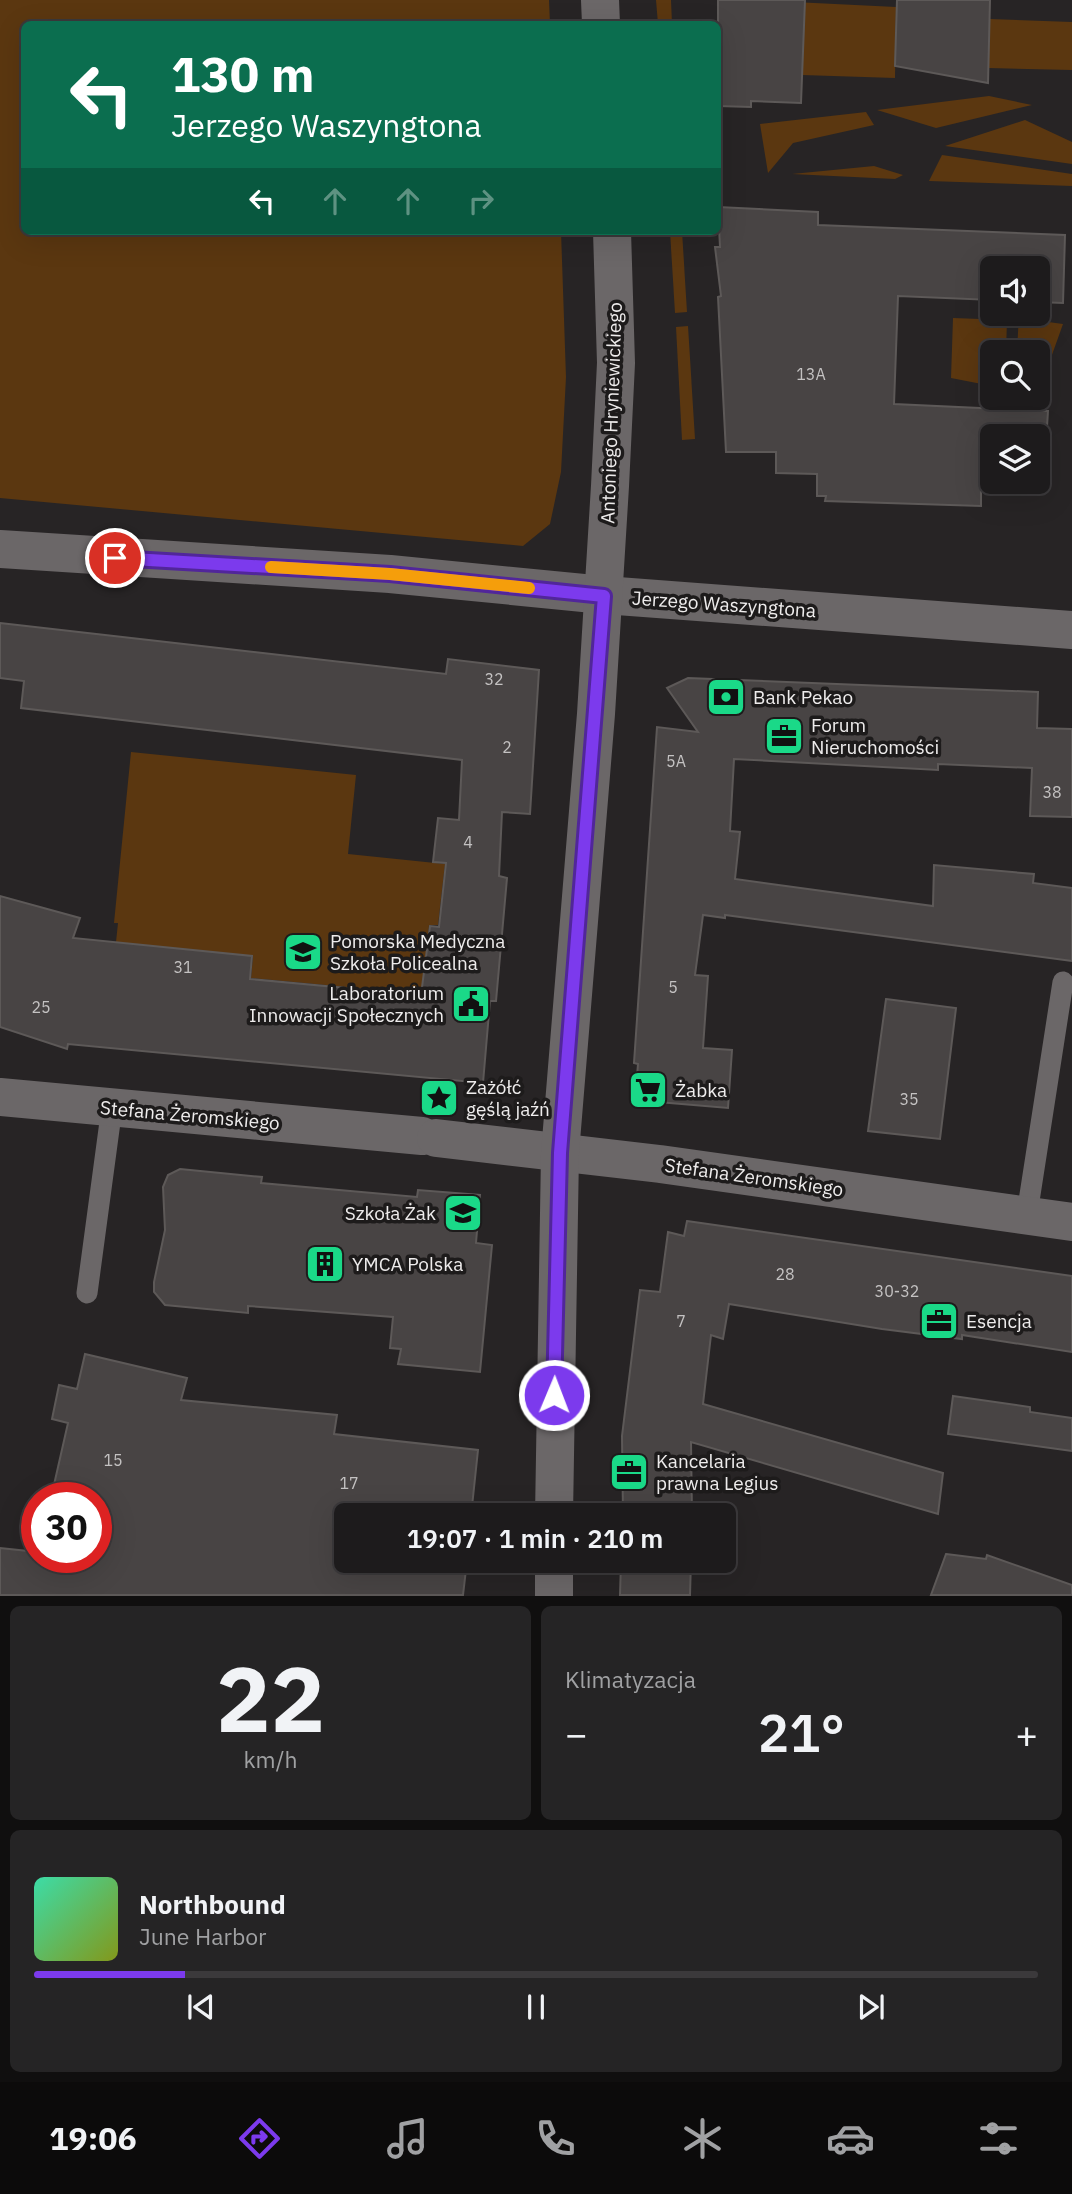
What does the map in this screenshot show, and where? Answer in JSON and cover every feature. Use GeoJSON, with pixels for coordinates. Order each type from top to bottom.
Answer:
{"type":"FeatureCollection","features":[{"type":"Feature","properties":{"kind":"street"},"geometry":{"type":"LineString","coordinates":[[600,0],[601,21]]}},
{"type":"Feature","properties":{"kind":"street","name":"Antoniego Hryniewickiego"},"geometry":{"type":"LineString","coordinates":[[554,1503],[560,1153],[604,596],[616,363],[612,235]]}},
{"type":"Feature","properties":{"kind":"street","name":"Jerzego Waszyngtona"},"geometry":{"type":"LineString","coordinates":[[0,549],[390,574],[604,596],[1072,630]]}},
{"type":"Feature","properties":{"kind":"street","name":"Stefana Żeromskiego"},"geometry":{"type":"LineString","coordinates":[[0,1097],[429,1137],[1072,1222]]}},
{"type":"Feature","properties":{"kind":"street"},"geometry":{"type":"LineString","coordinates":[[554,1573],[554,1595]]}},
{"type":"Feature","properties":{"kind":"lane"},"geometry":{"type":"LineString","coordinates":[[1027,1214],[1063,982]]}},
{"type":"Feature","properties":{"kind":"lane"},"geometry":{"type":"LineString","coordinates":[[87,1293],[112,1107]]}},
{"type":"Feature","properties":{"kind":"shaded area"},"geometry":{"type":"Polygon","coordinates":[[[0,0],[549,0],[550,21],[21,21],[21,235],[561,235],[566,377],[561,472],[550,524],[523,546],[0,498],[0,0]]]}},
{"type":"Feature","properties":{"kind":"shaded area"},"geometry":{"type":"Polygon","coordinates":[[[656,0],[671,0],[672,21],[658,21],[656,0]]]}},
{"type":"Feature","properties":{"kind":"shaded area"},"geometry":{"type":"Polygon","coordinates":[[[794,2],[896,7],[895,78],[802,75],[794,2]]]}},
{"type":"Feature","properties":{"kind":"shaded area"},"geometry":{"type":"Polygon","coordinates":[[[989,19],[1072,22],[1072,70],[988,68],[989,19]]]}},
{"type":"Feature","properties":{"kind":"shaded area"},"geometry":{"type":"Polygon","coordinates":[[[989,96],[1032,105],[936,128],[877,110],[989,96]]]}},
{"type":"Feature","properties":{"kind":"shaded area"},"geometry":{"type":"Polygon","coordinates":[[[866,112],[874,125],[793,143],[768,173],[760,124],[866,112]]]}},
{"type":"Feature","properties":{"kind":"shaded area"},"geometry":{"type":"Polygon","coordinates":[[[1025,120],[1072,142],[1072,164],[945,146],[1025,120]]]}},
{"type":"Feature","properties":{"kind":"shaded area"},"geometry":{"type":"Polygon","coordinates":[[[942,155],[1072,174],[1072,186],[929,181],[942,155]]]}},
{"type":"Feature","properties":{"kind":"shaded area"},"geometry":{"type":"Polygon","coordinates":[[[874,166],[903,175],[895,179],[792,174],[874,166]]]}},
{"type":"Feature","properties":{"kind":"shaded area"},"geometry":{"type":"Polygon","coordinates":[[[670,235],[682,235],[687,312],[675,313],[670,235]]]}},
{"type":"Feature","properties":{"kind":"shaded area"},"geometry":{"type":"Polygon","coordinates":[[[953,318],[980,319],[980,326],[1007,326],[1006,340],[980,340],[980,384],[951,378],[953,318]]]}},
{"type":"Feature","properties":{"kind":"shaded area"},"geometry":{"type":"Polygon","coordinates":[[[1050,322],[1063,324],[1050,360],[1050,340],[1018,340],[1018,326],[1050,326],[1050,322]]]}},
{"type":"Feature","properties":{"kind":"shaded area"},"geometry":{"type":"Polygon","coordinates":[[[688,326],[695,439],[682,440],[676,327],[688,326]]]}},
{"type":"Feature","properties":{"kind":"shaded area"},"geometry":{"type":"Polygon","coordinates":[[[131,752],[356,775],[348,854],[445,864],[438,925],[429,925],[428,938],[436,939],[431,995],[251,978],[253,956],[116,942],[118,923],[114,923],[131,752]]]}},
{"type":"Feature","properties":{"kind":"building"},"geometry":{"type":"Polygon","coordinates":[[[718,0],[805,0],[801,103],[751,101],[751,107],[721,106],[721,21],[718,21],[718,0]]]}},
{"type":"Feature","properties":{"kind":"building"},"geometry":{"type":"Polygon","coordinates":[[[897,0],[990,0],[988,83],[895,66],[897,0]]]}},
{"type":"Feature","properties":{"kind":"building"},"geometry":{"type":"Polygon","coordinates":[[[721,207],[818,212],[818,225],[1065,235],[1063,303],[1050,302],[1050,256],[980,256],[980,299],[898,296],[894,404],[1048,411],[1047,424],[980,424],[981,506],[825,501],[826,496],[817,496],[817,474],[776,473],[776,452],[726,452],[718,297],[721,296],[715,247],[720,247],[721,207]]]}},
{"type":"Feature","properties":{"kind":"building"},"geometry":{"type":"Polygon","coordinates":[[[0,623],[446,674],[448,659],[539,670],[530,814],[502,812],[499,876],[507,878],[496,1001],[490,1001],[483,1083],[68,1044],[67,1049],[0,1027],[0,896],[80,918],[73,938],[252,956],[250,979],[421,995],[430,926],[439,927],[446,863],[433,862],[438,818],[459,820],[462,760],[21,708],[24,681],[0,678],[0,623]]]}},
{"type":"Feature","properties":{"kind":"building"},"geometry":{"type":"Polygon","coordinates":[[[688,678],[1038,692],[1037,728],[1072,729],[1072,817],[1030,816],[1032,768],[938,764],[938,770],[734,759],[730,831],[740,832],[735,879],[933,906],[934,865],[1034,874],[1033,883],[1072,888],[1072,961],[725,915],[725,918],[703,915],[695,975],[708,976],[703,1048],[732,1050],[728,1108],[635,1100],[638,1064],[634,1063],[657,727],[698,732],[667,688],[688,678]]]}},
{"type":"Feature","properties":{"kind":"building"},"geometry":{"type":"Polygon","coordinates":[[[886,999],[956,1008],[940,1139],[868,1131],[886,999]]]}},
{"type":"Feature","properties":{"kind":"building","name":"YMCA Polska"},"geometry":{"type":"Polygon","coordinates":[[[180,1169],[262,1177],[261,1183],[417,1197],[418,1190],[480,1195],[476,1243],[492,1245],[480,1372],[398,1364],[401,1349],[390,1348],[393,1317],[248,1306],[248,1313],[165,1305],[154,1292],[165,1230],[163,1187],[168,1175],[180,1169]]]}},
{"type":"Feature","properties":{"kind":"building"},"geometry":{"type":"Polygon","coordinates":[[[687,1221],[1072,1276],[1072,1352],[962,1335],[962,1339],[882,1329],[729,1304],[723,1339],[711,1335],[703,1404],[943,1473],[938,1514],[691,1442],[692,1503],[623,1503],[622,1436],[640,1290],[660,1292],[668,1232],[684,1236],[687,1221]]]}},
{"type":"Feature","properties":{"kind":"building"},"geometry":{"type":"Polygon","coordinates":[[[85,1354],[187,1378],[181,1400],[337,1415],[334,1434],[478,1450],[472,1503],[334,1503],[334,1573],[466,1573],[463,1595],[0,1595],[0,1548],[21,1550],[21,1573],[112,1573],[112,1482],[55,1482],[68,1423],[52,1419],[59,1385],[77,1389],[85,1354]]]}},
{"type":"Feature","properties":{"kind":"building"},"geometry":{"type":"Polygon","coordinates":[[[953,1396],[1030,1407],[1030,1412],[1072,1418],[1072,1451],[948,1434],[953,1396]]]}},
{"type":"Feature","properties":{"kind":"building"},"geometry":{"type":"Polygon","coordinates":[[[946,1554],[986,1559],[987,1555],[1072,1585],[1072,1595],[931,1595],[946,1554]]]}},
{"type":"Feature","properties":{"kind":"building"},"geometry":{"type":"Polygon","coordinates":[[[621,1573],[691,1573],[690,1595],[620,1595],[621,1573]]]}},
{"type":"Feature","properties":{"kind":"slow traffic"},"geometry":{"type":"LineString","coordinates":[[271,567],[390,574],[529,588]]}},
{"type":"Feature","properties":{"kind":"place","name":"Bank Pekao"},"geometry":{"type":"Point","coordinates":[726,697]}},
{"type":"Feature","properties":{"kind":"place","name":"Forum Nieruchomości"},"geometry":{"type":"Point","coordinates":[784,736]}},
{"type":"Feature","properties":{"kind":"place","name":"Pomorska Medyczna Szkoła Policealna"},"geometry":{"type":"Point","coordinates":[303,952]}},
{"type":"Feature","properties":{"kind":"place","name":"Laboratorium Innowacji Społecznych"},"geometry":{"type":"Point","coordinates":[471,1004]}},
{"type":"Feature","properties":{"kind":"place","name":"Żabka"},"geometry":{"type":"Point","coordinates":[648,1090]}},
{"type":"Feature","properties":{"kind":"place","name":"Zażółć gęślą jaźń"},"geometry":{"type":"Point","coordinates":[439,1098]}},
{"type":"Feature","properties":{"kind":"place","name":"Szkoła Żak"},"geometry":{"type":"Point","coordinates":[463,1213]}},
{"type":"Feature","properties":{"kind":"place","name":"YMCA Polska"},"geometry":{"type":"Point","coordinates":[325,1264]}},
{"type":"Feature","properties":{"kind":"place","name":"Esencja"},"geometry":{"type":"Point","coordinates":[939,1321]}},
{"type":"Feature","properties":{"kind":"place","name":"Kancelaria prawna Legius"},"geometry":{"type":"Point","coordinates":[629,1472]}},
{"type":"Feature","properties":{"kind":"route"},"geometry":{"type":"LineString","coordinates":[[115,558],[390,574],[604,596],[560,1153],[554,1395]]}}]}
